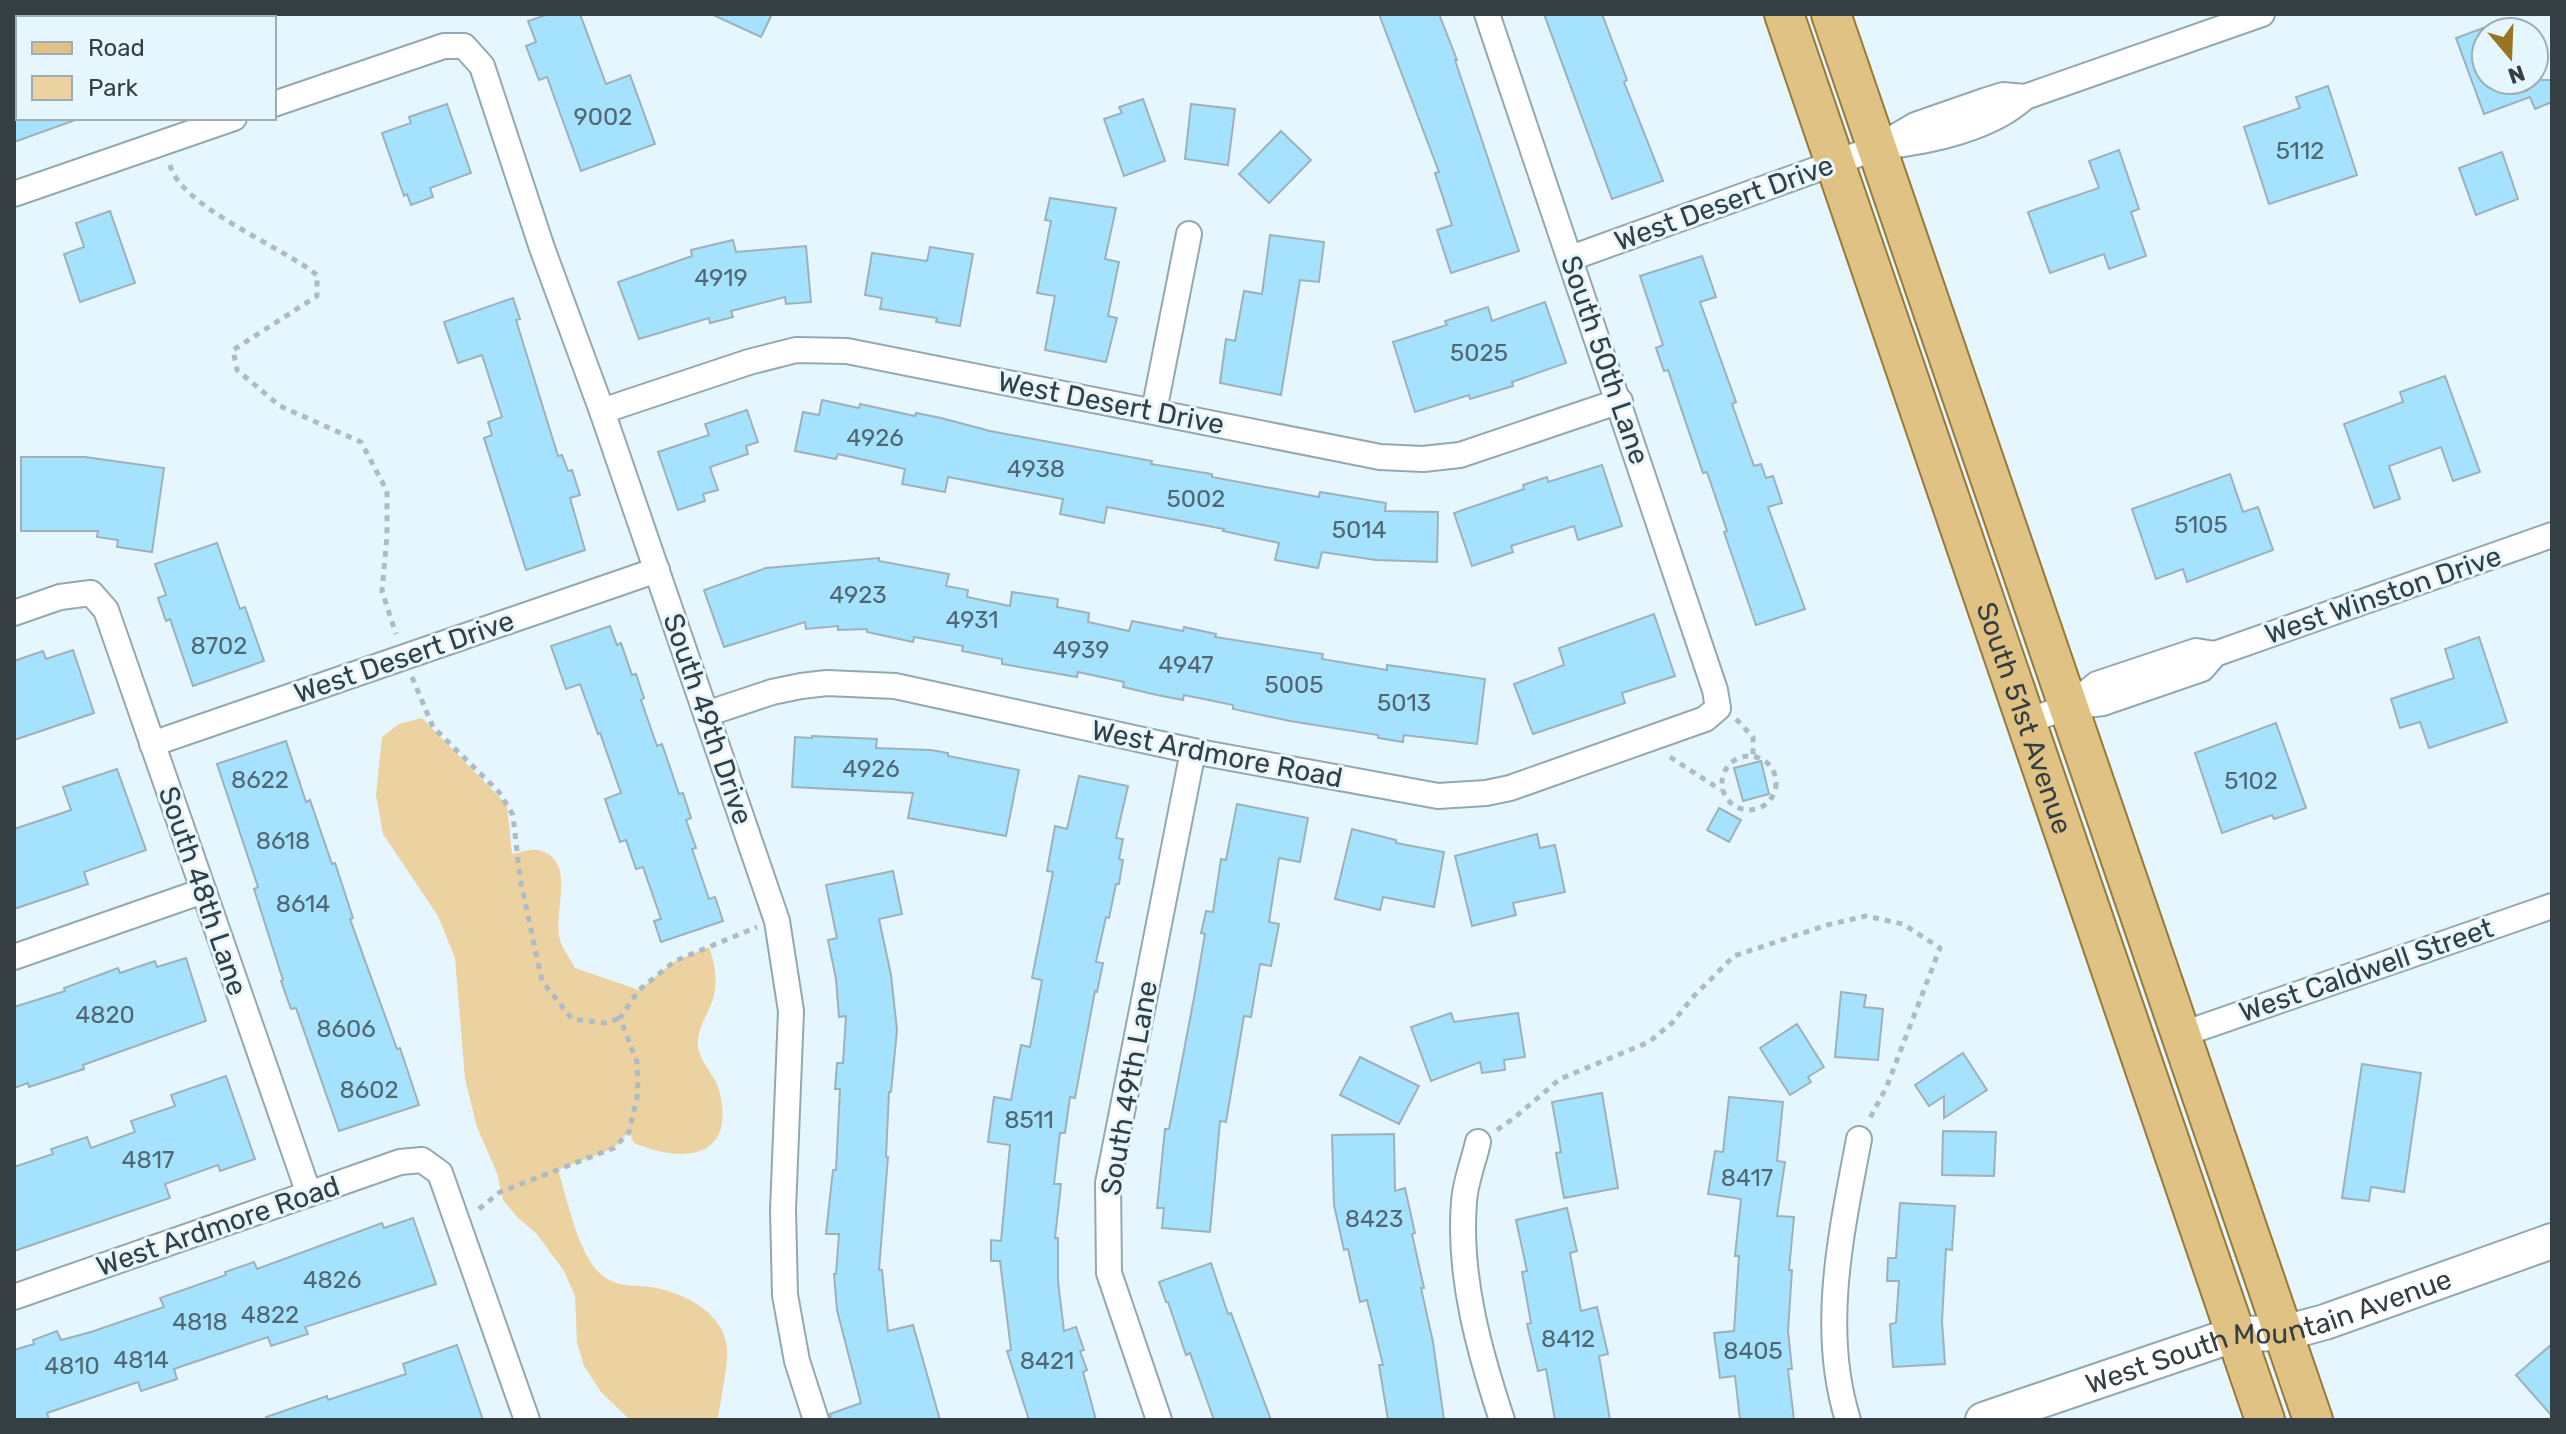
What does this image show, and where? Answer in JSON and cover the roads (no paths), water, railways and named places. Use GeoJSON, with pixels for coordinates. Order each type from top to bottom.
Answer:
{"type":"FeatureCollection","features":[{"type":"Feature","properties":{"kind":"main road","name":"South 51st Avenue"},"geometry":{"type":"LineString","coordinates":[[1784,14],[2265,1420]]}},
{"type":"Feature","properties":{"kind":"main road","name":"South 51st Avenue"},"geometry":{"type":"LineString","coordinates":[[1831,14],[2313,1420]]}},
{"type":"Feature","properties":{"kind":"street","name":"South 50th Lane"},"geometry":{"type":"LineString","coordinates":[[1487,14],[1620,401],[1715,690],[1718,708]]}},
{"type":"Feature","properties":{"kind":"street","name":"West Desert Drive"},"geometry":{"type":"LineString","coordinates":[[1571,258],[1876,148],[1922,142],[1968,116],[2009,112],[2025,97],[2262,14]]}},
{"type":"Feature","properties":{"kind":"street","name":"South 49th Drive"},"geometry":{"type":"LineString","coordinates":[[276,103],[444,46],[464,46],[482,66],[542,248],[602,411],[777,921],[791,1011],[783,1210],[785,1295],[797,1361],[816,1420]]}},
{"type":"Feature","properties":{"kind":"street"},"geometry":{"type":"LineString","coordinates":[[14,194],[228,120]]}},
{"type":"Feature","properties":{"kind":"street"},"geometry":{"type":"LineString","coordinates":[[1154,411],[1189,234]]}},
{"type":"Feature","properties":{"kind":"street","name":"West Desert Drive"},"geometry":{"type":"LineString","coordinates":[[602,411],[749,362],[796,350],[847,351],[1380,457],[1423,459],[1460,455],[1620,401]]}},
{"type":"Feature","properties":{"kind":"street","name":"West Winston Drive"},"geometry":{"type":"LineString","coordinates":[[2027,721],[2068,707],[2103,703],[2196,651],[2215,654],[2552,535]]}},
{"type":"Feature","properties":{"kind":"street","name":"West Desert Drive"},"geometry":{"type":"LineString","coordinates":[[152,744],[657,570]]}},
{"type":"Feature","properties":{"kind":"street","name":"South 48th Lane"},"geometry":{"type":"LineString","coordinates":[[14,613],[60,597],[91,593],[106,610],[309,1194]]}},
{"type":"Feature","properties":{"kind":"street","name":"West Ardmore Road"},"geometry":{"type":"LineString","coordinates":[[706,714],[772,692],[801,686],[827,683],[895,686],[1193,751],[1438,796],[1462,796],[1510,788],[1650,740],[1705,719],[1718,708]]}},
{"type":"Feature","properties":{"kind":"street","name":"South 49th Lane"},"geometry":{"type":"LineString","coordinates":[[1159,1420],[1109,1273],[1108,1183],[1193,751]]}},
{"type":"Feature","properties":{"kind":"street"},"geometry":{"type":"LineString","coordinates":[[14,957],[203,891]]}},
{"type":"Feature","properties":{"kind":"street","name":"West Caldwell Street"},"geometry":{"type":"LineString","coordinates":[[2180,1035],[2552,906]]}},
{"type":"Feature","properties":{"kind":"street"},"geometry":{"type":"LineString","coordinates":[[1848,1420],[1843,1405],[1834,1330],[1837,1256],[1859,1139]]}},
{"type":"Feature","properties":{"kind":"street"},"geometry":{"type":"LineString","coordinates":[[1478,1142],[1464,1199],[1463,1254],[1475,1321],[1502,1420]]}},
{"type":"Feature","properties":{"kind":"street","name":"West Ardmore Road"},"geometry":{"type":"LineString","coordinates":[[14,1297],[400,1162],[422,1160],[440,1173],[527,1420]]}},
{"type":"Feature","properties":{"kind":"street","name":"West South Mountain Avenue"},"geometry":{"type":"LineString","coordinates":[[1983,1420],[2236,1334],[2284,1333],[2325,1322],[2552,1241]]}}]}
